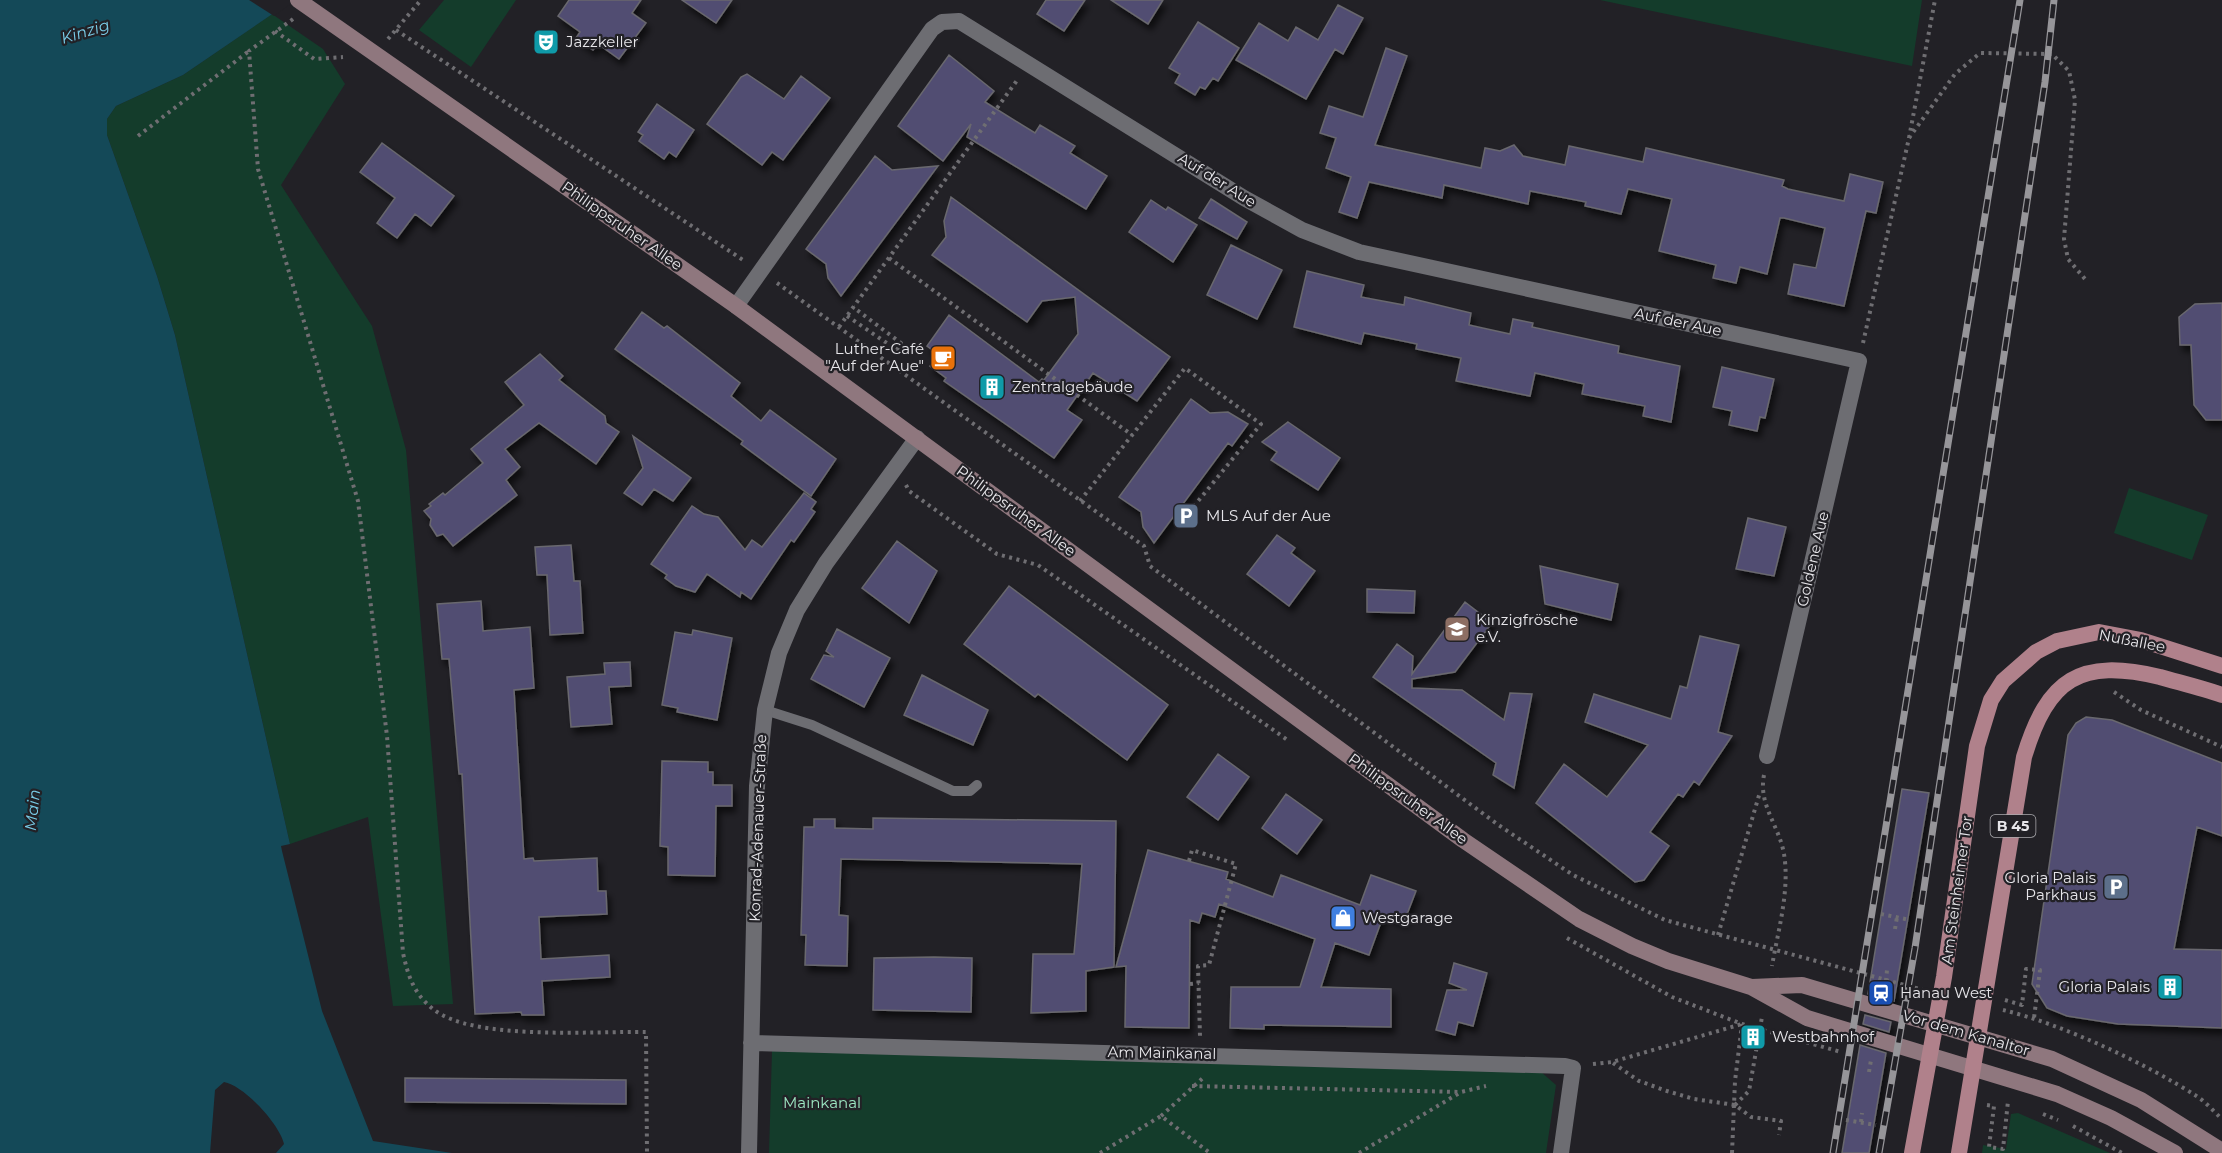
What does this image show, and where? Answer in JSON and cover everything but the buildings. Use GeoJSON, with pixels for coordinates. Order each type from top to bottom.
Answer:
{"type":"FeatureCollection","features":[{"type":"Feature","properties":{"kind":"main road","name":"Philippsruher Allee"},"geometry":{"type":"LineString","coordinates":[[298,0],[736,306],[1463,840],[1554,902],[1632,946],[1668,962],[1751,987]]}},
{"type":"Feature","properties":{"kind":"main road","name":"Nußallee"},"geometry":{"type":"LineString","coordinates":[[2013,671],[2036,652],[2057,641],[2099,632],[2141,640],[2222,666]]}},
{"type":"Feature","properties":{"kind":"main road","name":"Nußallee"},"geometry":{"type":"LineString","coordinates":[[1990,996],[2024,757],[2043,708],[2059,689],[2078,677],[2102,669],[2134,671],[2201,687],[2222,695]]}},
{"type":"Feature","properties":{"kind":"main road","name":"Am Steinheimer Tor"},"geometry":{"type":"LineString","coordinates":[[1912,1153],[1944,977],[1980,735],[1991,700],[2013,671]]}},
{"type":"Feature","properties":{"kind":"main road","name":"Vor dem Kanaltor"},"geometry":{"type":"LineString","coordinates":[[1751,987],[1802,985],[2052,1059],[2141,1100],[2222,1151]]}},
{"type":"Feature","properties":{"kind":"main road","name":"Vor dem Kanaltor"},"geometry":{"type":"LineString","coordinates":[[1751,987],[1807,1018],[2057,1094],[2111,1118],[2175,1153]]}},
{"type":"Feature","properties":{"kind":"main road","name":"B 45"},"geometry":{"type":"LineString","coordinates":[[1959,1153],[1990,996]]}},
{"type":"Feature","properties":{"kind":"street","name":"Auf der Aue"},"geometry":{"type":"LineString","coordinates":[[736,306],[932,29],[942,22],[959,21],[1245,198],[1302,230],[1349,248],[1859,361]]}},
{"type":"Feature","properties":{"kind":"street","name":"Goldene Aue"},"geometry":{"type":"LineString","coordinates":[[1767,756],[1859,361]]}},
{"type":"Feature","properties":{"kind":"street","name":"Konrad-Adenauer-Straße"},"geometry":{"type":"LineString","coordinates":[[748,1153],[757,786],[765,710],[779,653],[797,610],[826,563],[917,438]]}},
{"type":"Feature","properties":{"kind":"street","name":"Am Mainkanal"},"geometry":{"type":"LineString","coordinates":[[750,1043],[1233,1055],[1573,1068],[1560,1153]]}},
{"type":"Feature","properties":{"kind":"lane"},"geometry":{"type":"LineString","coordinates":[[765,710],[812,725],[953,791],[970,791],[977,785]]}},
{"type":"Feature","properties":{"kind":"path"},"geometry":{"type":"LineString","coordinates":[[376,53],[421,0]]}},
{"type":"Feature","properties":{"kind":"path"},"geometry":{"type":"LineString","coordinates":[[1859,361],[1909,138],[1935,0]]}},
{"type":"Feature","properties":{"kind":"path"},"geometry":{"type":"LineString","coordinates":[[396,30],[761,272],[839,327],[1144,546],[1150,566],[1497,824],[1573,875],[1665,920],[1930,992]]}},
{"type":"Feature","properties":{"kind":"path"},"geometry":{"type":"LineString","coordinates":[[138,136],[275,32],[314,59],[341,58]]}},
{"type":"Feature","properties":{"kind":"path"},"geometry":{"type":"LineString","coordinates":[[249,51],[258,168],[358,501],[387,736],[403,953],[408,977],[416,992],[434,1010],[474,1027],[646,1032],[647,1153]]}},
{"type":"Feature","properties":{"kind":"path"},"geometry":{"type":"LineString","coordinates":[[1909,138],[1956,74],[1980,53],[2052,54],[2069,71],[2075,100],[2064,239],[2068,259],[2085,279]]}},
{"type":"Feature","properties":{"kind":"path"},"geometry":{"type":"LineString","coordinates":[[839,327],[1029,64]]}},
{"type":"Feature","properties":{"kind":"path"},"geometry":{"type":"LineString","coordinates":[[889,258],[1132,435]]}},
{"type":"Feature","properties":{"kind":"path"},"geometry":{"type":"LineString","coordinates":[[847,316],[897,350],[902,342],[853,308]]}},
{"type":"Feature","properties":{"kind":"path"},"geometry":{"type":"LineString","coordinates":[[1080,501],[1185,368],[1261,424],[1186,516]]}},
{"type":"Feature","properties":{"kind":"path"},"geometry":{"type":"LineString","coordinates":[[2111,690],[2141,710],[2222,747]]}},
{"type":"Feature","properties":{"kind":"path"},"geometry":{"type":"LineString","coordinates":[[1718,935],[1761,791],[1767,756]]}},
{"type":"Feature","properties":{"kind":"path"},"geometry":{"type":"LineString","coordinates":[[1761,791],[1777,829],[1784,855],[1782,906]]}},
{"type":"Feature","properties":{"kind":"path"},"geometry":{"type":"LineString","coordinates":[[1189,861],[1192,850],[1236,864],[1209,965],[1198,966],[1200,1054]]}},
{"type":"Feature","properties":{"kind":"path"},"geometry":{"type":"LineString","coordinates":[[1881,914],[1910,920]]}},
{"type":"Feature","properties":{"kind":"path"},"geometry":{"type":"LineString","coordinates":[[1895,929],[1897,917]]}},
{"type":"Feature","properties":{"kind":"path"},"geometry":{"type":"LineString","coordinates":[[1886,981],[1887,969]]}},
{"type":"Feature","properties":{"kind":"path"},"geometry":{"type":"LineString","coordinates":[[1990,996],[2022,1005],[2026,969],[2040,970],[2034,1018]]}},
{"type":"Feature","properties":{"kind":"path"},"geometry":{"type":"LineString","coordinates":[[1190,984],[1199,983]]}},
{"type":"Feature","properties":{"kind":"path"},"geometry":{"type":"LineString","coordinates":[[1996,1008],[2034,1018],[2118,1054],[2200,1098],[2222,1119]]}},
{"type":"Feature","properties":{"kind":"path"},"geometry":{"type":"LineString","coordinates":[[1732,1153],[1735,1105],[1742,1024],[1612,1062],[1640,1081],[1694,1100],[1735,1105],[1751,1117],[1780,1121],[1779,1136]]}},
{"type":"Feature","properties":{"kind":"path"},"geometry":{"type":"LineString","coordinates":[[1100,1153],[1161,1116],[1192,1086],[1233,1055]]}},
{"type":"Feature","properties":{"kind":"path"},"geometry":{"type":"LineString","coordinates":[[1869,1072],[1871,1060]]}},
{"type":"Feature","properties":{"kind":"path"},"geometry":{"type":"LineString","coordinates":[[1192,1086],[1461,1092],[1496,1083]]}},
{"type":"Feature","properties":{"kind":"path"},"geometry":{"type":"LineString","coordinates":[[1735,1105],[1749,1091]]}},
{"type":"Feature","properties":{"kind":"path"},"geometry":{"type":"LineString","coordinates":[[1359,1153],[1461,1092]]}},
{"type":"Feature","properties":{"kind":"path"},"geometry":{"type":"LineString","coordinates":[[1993,1114],[1989,1147],[2003,1149],[2008,1101],[2017,1104]]}},
{"type":"Feature","properties":{"kind":"path"},"geometry":{"type":"LineString","coordinates":[[2033,1110],[2060,1120]]}},
{"type":"Feature","properties":{"kind":"path"},"geometry":{"type":"LineString","coordinates":[[1861,1122],[1862,1113]]}},
{"type":"Feature","properties":{"kind":"path"},"geometry":{"type":"LineString","coordinates":[[1161,1116],[1210,1153]]}},
{"type":"Feature","properties":{"kind":"path"},"geometry":{"type":"LineString","coordinates":[[1846,1120],[1876,1125]]}},
{"type":"Feature","properties":{"kind":"path"},"geometry":{"type":"LineString","coordinates":[[2069,1124],[2122,1153]]}},
{"type":"Feature","properties":{"kind":"green space"},"geometry":{"type":"Polygon","coordinates":[[[444,0],[516,0],[471,67],[419,30],[444,0]]]}},
{"type":"Feature","properties":{"kind":"green space"},"geometry":{"type":"Polygon","coordinates":[[[1600,0],[1922,0],[1912,66],[1600,0]]]}},
{"type":"Feature","properties":{"kind":"green space"},"geometry":{"type":"Polygon","coordinates":[[[272,14],[323,49],[345,84],[281,185],[372,326],[406,450],[453,1004],[393,1006],[368,817],[290,844],[175,335],[157,276],[107,135],[107,119],[116,106],[183,75],[272,14]]]}},
{"type":"Feature","properties":{"kind":"green space"},"geometry":{"type":"Polygon","coordinates":[[[2129,488],[2208,515],[2192,560],[2114,533],[2129,488]]]}},
{"type":"Feature","properties":{"kind":"green space","name":"Mainkanal"},"geometry":{"type":"Polygon","coordinates":[[[772,1051],[1540,1071],[1556,1085],[1546,1153],[769,1153],[772,1051]]]}},
{"type":"Feature","properties":{"kind":"green space"},"geometry":{"type":"Polygon","coordinates":[[[2018,1113],[2110,1153],[1982,1153],[1983,1145],[2006,1149],[2011,1114],[2018,1113]]]}},
{"type":"Feature","properties":{"kind":"water"},"geometry":{"type":"Polygon","coordinates":[[[0,0],[293,0],[183,75],[116,106],[107,119],[107,135],[157,276],[175,335],[290,844],[281,846],[282,851],[322,1011],[373,1141],[452,1153],[276,1153],[284,1144],[269,1117],[242,1091],[224,1082],[215,1090],[210,1153],[0,1153],[0,0]]]}},
{"type":"Feature","properties":{"kind":"pier"},"geometry":{"type":"Polygon","coordinates":[[[249,0],[296,0],[274,16],[249,0]]]}},
{"type":"Feature","properties":{"kind":"railway"},"geometry":{"type":"LineString","coordinates":[[1833,1153],[2020,0]]}},
{"type":"Feature","properties":{"kind":"railway"},"geometry":{"type":"LineString","coordinates":[[1879,1153],[1915,948],[2045,82],[2054,0]]}},
{"type":"Feature","properties":{"kind":"place","name":"Jazzkeller"},"geometry":{"type":"Point","coordinates":[546,42]}},
{"type":"Feature","properties":{"kind":"place","name":"Luther-Café \"Auf der Aue\""},"geometry":{"type":"Point","coordinates":[943,358]}},
{"type":"Feature","properties":{"kind":"place","name":"Zentralgebäude"},"geometry":{"type":"Point","coordinates":[992,387]}},
{"type":"Feature","properties":{"kind":"place","name":"MLS Auf der Aue"},"geometry":{"type":"Point","coordinates":[1186,516]}},
{"type":"Feature","properties":{"kind":"place","name":"Kinzigfrösche e.V."},"geometry":{"type":"Point","coordinates":[1457,629]}},
{"type":"Feature","properties":{"kind":"place","name":"Gloria Palais Parkhaus"},"geometry":{"type":"Point","coordinates":[2116,887]}},
{"type":"Feature","properties":{"kind":"place","name":"Westgarage"},"geometry":{"type":"Point","coordinates":[1343,918]}},
{"type":"Feature","properties":{"kind":"place","name":"Gloria Palais"},"geometry":{"type":"Point","coordinates":[2170,987]}},
{"type":"Feature","properties":{"kind":"place","name":"Hanau West"},"geometry":{"type":"Point","coordinates":[1881,993]}},
{"type":"Feature","properties":{"kind":"place","name":"Westbahnhof"},"geometry":{"type":"Point","coordinates":[1753,1037]}},
{"type":"Feature","properties":{"kind":"water label","name":"Kinzig"},"geometry":{"type":"Point","coordinates":[85,31]}},
{"type":"Feature","properties":{"kind":"water label","name":"Main"},"geometry":{"type":"Point","coordinates":[32,810]}}]}
